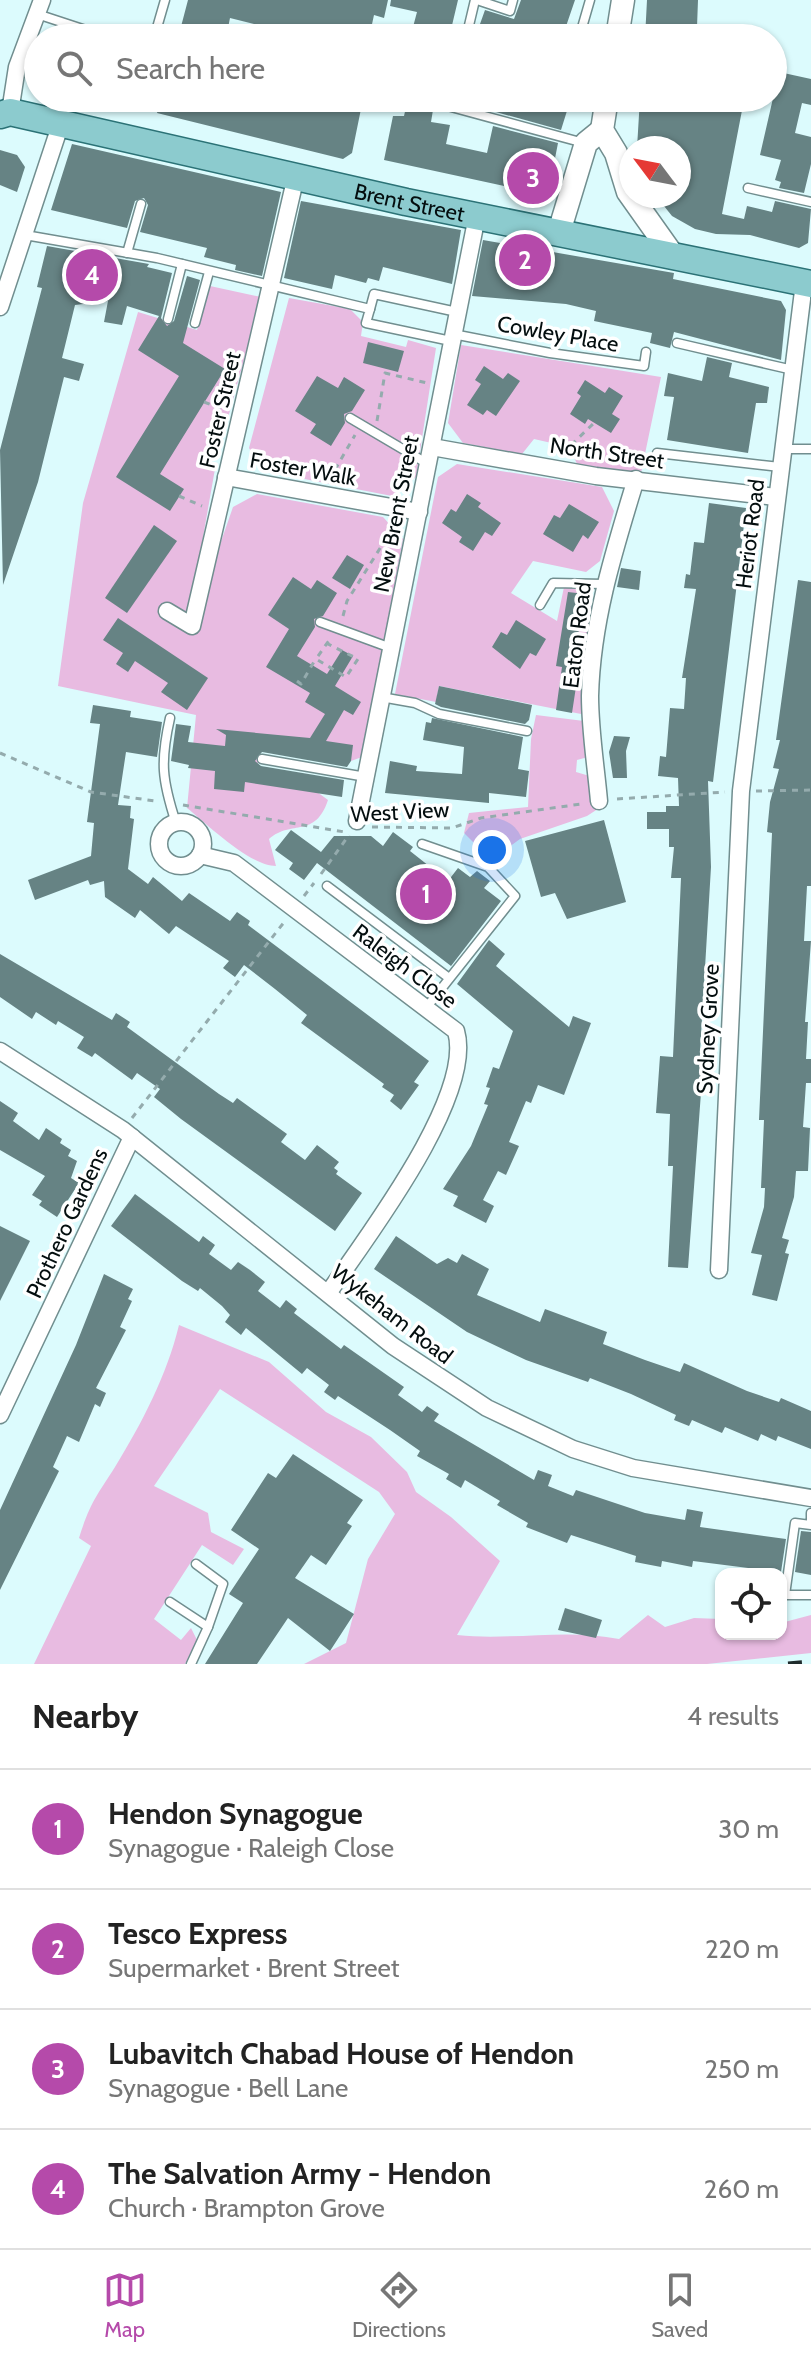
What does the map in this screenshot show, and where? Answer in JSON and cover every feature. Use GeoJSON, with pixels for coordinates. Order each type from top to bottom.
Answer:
{"type":"FeatureCollection","features":[{"type":"Feature","properties":{"kind":"main road","name":"Brent Street"},"geometry":{"type":"LineString","coordinates":[[3,109],[477,216],[808,284]]}},
{"type":"Feature","properties":{"kind":"street"},"geometry":{"type":"LineString","coordinates":[[619,24],[623,0]]}},
{"type":"Feature","properties":{"kind":"street"},"geometry":{"type":"LineString","coordinates":[[3,109],[24,48]]}},
{"type":"Feature","properties":{"kind":"street"},"geometry":{"type":"LineString","coordinates":[[559,232],[602,112]]}},
{"type":"Feature","properties":{"kind":"street"},"geometry":{"type":"LineString","coordinates":[[0,307],[4,281],[25,235],[61,123]]}},
{"type":"Feature","properties":{"kind":"street"},"geometry":{"type":"LineString","coordinates":[[594,137],[616,153],[628,192],[672,254]]}},
{"type":"Feature","properties":{"kind":"street","name":"Foster Street"},"geometry":{"type":"LineString","coordinates":[[167,611],[192,626],[296,176]]}},
{"type":"Feature","properties":{"kind":"street","name":"New Brent Street"},"geometry":{"type":"LineString","coordinates":[[359,827],[412,511],[432,447],[477,216]]}},
{"type":"Feature","properties":{"kind":"street","name":"Heriot Road"},"geometry":{"type":"LineString","coordinates":[[741,791],[782,449],[808,284]]}},
{"type":"Feature","properties":{"kind":"street","name":"North Street"},"geometry":{"type":"LineString","coordinates":[[432,447],[576,473],[776,497]]}},
{"type":"Feature","properties":{"kind":"street","name":"Foster Walk"},"geometry":{"type":"LineString","coordinates":[[226,477],[412,511]]}},
{"type":"Feature","properties":{"kind":"street","name":"Eaton Road"},"geometry":{"type":"LineString","coordinates":[[599,801],[590,697],[604,584],[636,479]]}},
{"type":"Feature","properties":{"kind":"street","name":"Sydney Grove"},"geometry":{"type":"LineString","coordinates":[[719,1270],[741,791]]}},
{"type":"Feature","properties":{"kind":"street"},"geometry":{"type":"LineString","coordinates":[[176,823],[188,824],[200,833],[200,855],[182,866],[162,856],[160,839],[164,831],[176,823]]}},
{"type":"Feature","properties":{"kind":"street","name":"Raleigh Close"},"geometry":{"type":"LineString","coordinates":[[200,855],[234,863],[456,1031],[461,1047],[441,1111],[406,1180],[329,1292]]}},
{"type":"Feature","properties":{"kind":"street","name":"Wykeham Road"},"geometry":{"type":"LineString","coordinates":[[0,1051],[128,1134],[440,1380],[487,1408],[573,1449],[633,1468],[811,1498]]}},
{"type":"Feature","properties":{"kind":"street","name":"Prothero Gardens"},"geometry":{"type":"LineString","coordinates":[[0,1415],[128,1134]]}},
{"type":"Feature","properties":{"kind":"lane"},"geometry":{"type":"LineString","coordinates":[[158,24],[165,0]]}},
{"type":"Feature","properties":{"kind":"lane"},"geometry":{"type":"LineString","coordinates":[[470,24],[476,0],[510,11],[513,0]]}},
{"type":"Feature","properties":{"kind":"lane"},"geometry":{"type":"LineString","coordinates":[[583,24],[590,0]]}},
{"type":"Feature","properties":{"kind":"lane"},"geometry":{"type":"LineString","coordinates":[[39,7],[78,24]]}},
{"type":"Feature","properties":{"kind":"lane"},"geometry":{"type":"LineString","coordinates":[[475,112],[594,137]]}},
{"type":"Feature","properties":{"kind":"lane"},"geometry":{"type":"LineString","coordinates":[[748,188],[811,202]]}},
{"type":"Feature","properties":{"kind":"lane"},"geometry":{"type":"LineString","coordinates":[[127,253],[141,204]]}},
{"type":"Feature","properties":{"kind":"lane"},"geometry":{"type":"LineString","coordinates":[[25,235],[182,264],[370,309]]}},
{"type":"Feature","properties":{"kind":"lane"},"geometry":{"type":"LineString","coordinates":[[168,319],[182,264]]}},
{"type":"Feature","properties":{"kind":"lane"},"geometry":{"type":"LineString","coordinates":[[195,323],[209,272]]}},
{"type":"Feature","properties":{"kind":"lane"},"geometry":{"type":"LineString","coordinates":[[452,337],[366,323],[374,294],[457,312]]}},
{"type":"Feature","properties":{"kind":"lane","name":"Cowley Place"},"geometry":{"type":"LineString","coordinates":[[452,337],[644,366],[646,352]]}},
{"type":"Feature","properties":{"kind":"lane"},"geometry":{"type":"LineString","coordinates":[[677,343],[793,370]]}},
{"type":"Feature","properties":{"kind":"lane"},"geometry":{"type":"LineString","coordinates":[[350,418],[428,464]]}},
{"type":"Feature","properties":{"kind":"lane"},"geometry":{"type":"LineString","coordinates":[[782,449],[811,449]]}},
{"type":"Feature","properties":{"kind":"lane"},"geometry":{"type":"LineString","coordinates":[[657,453],[780,467]]}},
{"type":"Feature","properties":{"kind":"lane"},"geometry":{"type":"LineString","coordinates":[[540,605],[553,583],[604,584]]}},
{"type":"Feature","properties":{"kind":"lane"},"geometry":{"type":"LineString","coordinates":[[320,622],[391,648]]}},
{"type":"Feature","properties":{"kind":"lane"},"geometry":{"type":"LineString","coordinates":[[381,697],[415,703],[439,714],[527,731]]}},
{"type":"Feature","properties":{"kind":"lane"},"geometry":{"type":"LineString","coordinates":[[170,718],[161,756],[162,777],[176,823]]}},
{"type":"Feature","properties":{"kind":"lane"},"geometry":{"type":"LineString","coordinates":[[262,759],[366,777]]}},
{"type":"Feature","properties":{"kind":"lane"},"geometry":{"type":"LineString","coordinates":[[422,844],[488,867],[515,896],[426,1008]]}},
{"type":"Feature","properties":{"kind":"lane"},"geometry":{"type":"LineString","coordinates":[[327,886],[449,978]]}},
{"type":"Feature","properties":{"kind":"lane"},"geometry":{"type":"LineString","coordinates":[[811,1513],[811,1525],[795,1523],[785,1595],[811,1595]]}},
{"type":"Feature","properties":{"kind":"lane"},"geometry":{"type":"LineString","coordinates":[[191,1664],[223,1584],[196,1564]]}},
{"type":"Feature","properties":{"kind":"lane"},"geometry":{"type":"LineString","coordinates":[[170,1602],[208,1627]]}},
{"type":"Feature","properties":{"kind":"path"},"geometry":{"type":"LineString","coordinates":[[374,433],[385,373],[443,387]]}},
{"type":"Feature","properties":{"kind":"path"},"geometry":{"type":"LineString","coordinates":[[204,402],[241,416]]}},
{"type":"Feature","properties":{"kind":"path"},"geometry":{"type":"LineString","coordinates":[[576,473],[578,466],[569,447],[594,423]]}},
{"type":"Feature","properties":{"kind":"path"},"geometry":{"type":"LineString","coordinates":[[321,495],[361,425]]}},
{"type":"Feature","properties":{"kind":"path"},"geometry":{"type":"LineString","coordinates":[[179,496],[219,509]]}},
{"type":"Feature","properties":{"kind":"path"},"geometry":{"type":"LineString","coordinates":[[297,681],[301,684],[326,643],[340,629],[347,601],[412,511]]}},
{"type":"Feature","properties":{"kind":"path"},"geometry":{"type":"LineString","coordinates":[[316,659],[346,677],[358,659],[326,643]]}},
{"type":"Feature","properties":{"kind":"path","name":"West View"},"geometry":{"type":"LineString","coordinates":[[0,753],[91,792],[359,827],[452,828],[481,818],[599,801],[741,791],[811,790]]}},
{"type":"Feature","properties":{"kind":"path"},"geometry":{"type":"LineString","coordinates":[[128,1134],[294,909],[359,827]]}},
{"type":"Feature","properties":{"kind":"shaded area"},"geometry":{"type":"Polygon","coordinates":[[[210,286],[261,297],[225,429],[212,426],[202,465],[215,469],[200,554],[215,559],[233,507],[257,494],[383,517],[403,539],[362,757],[351,761],[260,749],[257,769],[309,786],[328,800],[317,820],[269,839],[276,866],[242,852],[187,808],[196,715],[58,686],[83,503],[138,312],[197,330],[210,286]]]}},
{"type":"Feature","properties":{"kind":"shaded area"},"geometry":{"type":"Polygon","coordinates":[[[289,298],[350,309],[363,322],[361,336],[406,347],[408,340],[436,348],[416,477],[392,496],[263,471],[249,448],[289,298]]]}},
{"type":"Feature","properties":{"kind":"shaded area"},"geometry":{"type":"Polygon","coordinates":[[[461,345],[661,377],[641,473],[578,466],[569,447],[534,439],[522,454],[463,443],[448,423],[461,345]]]}},
{"type":"Feature","properties":{"kind":"shaded area"},"geometry":{"type":"Polygon","coordinates":[[[457,464],[602,487],[614,511],[600,561],[586,572],[533,561],[511,593],[557,621],[564,587],[592,592],[581,714],[439,686],[436,702],[395,694],[438,477],[457,464]]]}},
{"type":"Feature","properties":{"kind":"shaded area"},"geometry":{"type":"Polygon","coordinates":[[[536,715],[584,721],[588,757],[577,760],[576,772],[593,777],[607,803],[587,816],[520,839],[491,860],[464,833],[469,813],[528,807],[531,739],[536,715]]]}},
{"type":"Feature","properties":{"kind":"shaded area"},"geometry":{"type":"Polygon","coordinates":[[[179,1325],[269,1362],[326,1412],[371,1437],[407,1472],[416,1492],[451,1517],[500,1561],[457,1635],[498,1637],[559,1634],[619,1639],[648,1615],[665,1627],[694,1618],[715,1619],[715,1640],[787,1640],[787,1621],[811,1615],[811,1653],[707,1664],[304,1664],[346,1643],[368,1559],[395,1514],[379,1492],[220,1389],[154,1486],[208,1513],[211,1532],[244,1549],[233,1565],[202,1545],[154,1619],[181,1640],[191,1628],[197,1640],[185,1664],[34,1664],[91,1546],[79,1538],[87,1516],[135,1433],[168,1362],[179,1325]]]}},
{"type":"Feature","properties":{"kind":"building"},"geometry":{"type":"Polygon","coordinates":[[[188,0],[388,0],[384,18],[374,15],[372,24],[254,24],[230,18],[229,24],[182,24],[188,0]]]}},
{"type":"Feature","properties":{"kind":"building"},"geometry":{"type":"Polygon","coordinates":[[[391,0],[458,0],[452,24],[414,24],[417,12],[390,6],[391,0]]]}},
{"type":"Feature","properties":{"kind":"building"},"geometry":{"type":"Polygon","coordinates":[[[521,0],[575,0],[567,24],[480,24],[485,10],[514,19],[521,0]]]}},
{"type":"Feature","properties":{"kind":"building"},"geometry":{"type":"Polygon","coordinates":[[[647,0],[698,0],[697,24],[646,24],[647,0]]]}},
{"type":"Feature","properties":{"kind":"building"},"geometry":{"type":"Polygon","coordinates":[[[787,74],[811,79],[811,105],[802,103],[795,133],[811,137],[811,164],[804,193],[779,188],[781,182],[775,180],[781,160],[760,155],[770,112],[787,112],[787,74]]]}},
{"type":"Feature","properties":{"kind":"building"},"geometry":{"type":"Polygon","coordinates":[[[360,112],[352,153],[343,159],[157,113],[360,112]]]}},
{"type":"Feature","properties":{"kind":"building"},"geometry":{"type":"Polygon","coordinates":[[[405,112],[433,112],[431,122],[450,125],[446,144],[487,153],[493,126],[558,143],[550,184],[536,193],[384,160],[393,116],[404,116],[405,112]]]}},
{"type":"Feature","properties":{"kind":"building"},"geometry":{"type":"Polygon","coordinates":[[[496,112],[567,112],[561,130],[496,112]]]}},
{"type":"Feature","properties":{"kind":"building"},"geometry":{"type":"Polygon","coordinates":[[[639,112],[742,112],[722,214],[744,219],[747,206],[772,212],[775,201],[811,209],[808,243],[799,248],[750,235],[716,234],[695,229],[672,216],[666,208],[691,208],[691,136],[638,136],[639,112]]]}},
{"type":"Feature","properties":{"kind":"building"},"geometry":{"type":"Polygon","coordinates":[[[72,144],[281,192],[262,276],[235,270],[236,265],[204,257],[207,248],[140,232],[148,205],[144,198],[135,201],[127,228],[51,210],[72,144]]]}},
{"type":"Feature","properties":{"kind":"building"},"geometry":{"type":"Polygon","coordinates":[[[0,150],[17,155],[25,167],[17,192],[0,185],[0,150]]]}},
{"type":"Feature","properties":{"kind":"building"},"geometry":{"type":"Polygon","coordinates":[[[301,201],[461,230],[452,284],[383,267],[379,281],[368,278],[366,283],[335,275],[332,289],[284,278],[301,201]]]}},
{"type":"Feature","properties":{"kind":"building"},"geometry":{"type":"Polygon","coordinates":[[[483,240],[674,273],[673,279],[781,301],[786,310],[781,360],[674,332],[670,348],[650,343],[652,333],[594,321],[596,311],[566,304],[472,296],[483,240]]]}},
{"type":"Feature","properties":{"kind":"building"},"geometry":{"type":"Polygon","coordinates":[[[47,246],[149,264],[147,267],[172,273],[161,318],[167,326],[174,321],[187,276],[200,280],[183,343],[225,369],[160,474],[184,489],[170,511],[116,477],[179,376],[138,350],[159,316],[127,306],[122,325],[104,322],[108,301],[75,305],[62,358],[84,364],[79,381],[64,377],[38,482],[3,585],[0,450],[42,288],[37,287],[47,246]]]}},
{"type":"Feature","properties":{"kind":"building"},"geometry":{"type":"Polygon","coordinates":[[[368,342],[404,351],[398,372],[363,363],[368,342]]]}},
{"type":"Feature","properties":{"kind":"building"},"geometry":{"type":"Polygon","coordinates":[[[707,357],[732,363],[729,377],[769,387],[767,403],[756,403],[748,453],[667,440],[674,397],[664,396],[668,373],[702,381],[707,357]]]}},
{"type":"Feature","properties":{"kind":"building"},"geometry":{"type":"Polygon","coordinates":[[[484,366],[503,379],[508,373],[520,381],[496,416],[487,410],[483,415],[467,405],[481,384],[475,380],[484,366]]]}},
{"type":"Feature","properties":{"kind":"building"},"geometry":{"type":"Polygon","coordinates":[[[317,376],[338,388],[344,377],[365,390],[352,411],[344,414],[345,423],[331,446],[310,433],[316,424],[295,411],[317,376]]]}},
{"type":"Feature","properties":{"kind":"building"},"geometry":{"type":"Polygon","coordinates":[[[585,380],[605,393],[609,387],[623,396],[612,414],[620,419],[611,433],[588,419],[585,424],[570,414],[581,396],[577,393],[585,380]]]}},
{"type":"Feature","properties":{"kind":"building"},"geometry":{"type":"Polygon","coordinates":[[[467,494],[481,503],[478,507],[501,523],[492,536],[485,532],[473,551],[459,542],[462,537],[442,523],[451,509],[456,512],[467,494]]]}},
{"type":"Feature","properties":{"kind":"building"},"geometry":{"type":"Polygon","coordinates":[[[709,503],[746,508],[713,782],[708,781],[711,867],[700,1052],[704,1052],[688,1268],[668,1267],[673,1166],[668,1166],[670,1114],[656,1113],[660,1056],[673,1057],[681,878],[671,878],[674,847],[669,847],[669,829],[647,829],[647,812],[666,812],[666,806],[679,806],[678,778],[658,776],[660,756],[666,757],[670,708],[684,709],[686,678],[682,678],[696,589],[684,588],[686,574],[690,575],[694,542],[704,543],[709,503]]]}},
{"type":"Feature","properties":{"kind":"building"},"geometry":{"type":"Polygon","coordinates":[[[569,504],[599,522],[588,539],[583,535],[573,552],[543,534],[554,515],[560,518],[569,504]]]}},
{"type":"Feature","properties":{"kind":"building"},"geometry":{"type":"Polygon","coordinates":[[[154,525],[177,541],[127,613],[105,598],[154,525]]]}},
{"type":"Feature","properties":{"kind":"building"},"geometry":{"type":"Polygon","coordinates":[[[347,555],[364,565],[350,589],[332,578],[347,555]]]}},
{"type":"Feature","properties":{"kind":"building"},"geometry":{"type":"Polygon","coordinates":[[[621,568],[641,571],[639,590],[617,587],[621,568]]]}},
{"type":"Feature","properties":{"kind":"building"},"geometry":{"type":"Polygon","coordinates":[[[293,577],[311,589],[317,580],[337,593],[323,616],[314,619],[315,627],[297,656],[327,674],[342,650],[353,656],[335,686],[361,702],[353,715],[344,710],[326,741],[353,745],[351,761],[347,767],[262,752],[255,761],[261,766],[344,780],[342,797],[245,782],[244,792],[214,789],[215,771],[188,768],[189,765],[171,761],[176,724],[191,726],[188,742],[225,746],[226,735],[216,729],[310,738],[325,714],[305,702],[310,693],[266,667],[289,629],[268,615],[293,577]]]}},
{"type":"Feature","properties":{"kind":"building"},"geometry":{"type":"Polygon","coordinates":[[[798,580],[811,582],[811,886],[807,886],[804,941],[811,941],[805,1022],[808,1022],[806,1059],[811,1059],[811,1083],[806,1083],[803,1127],[810,1128],[808,1171],[796,1171],[794,1197],[782,1238],[789,1240],[785,1253],[789,1254],[777,1301],[752,1295],[762,1255],[751,1253],[764,1207],[765,1188],[761,1188],[764,1120],[759,1120],[772,833],[767,832],[770,802],[779,769],[773,768],[780,740],[776,740],[798,580]]]}},
{"type":"Feature","properties":{"kind":"building"},"geometry":{"type":"Polygon","coordinates":[[[568,592],[585,594],[573,666],[579,667],[572,713],[556,710],[562,667],[556,666],[568,592]]]}},
{"type":"Feature","properties":{"kind":"building"},"geometry":{"type":"Polygon","coordinates":[[[118,618],[208,678],[187,710],[161,692],[168,683],[135,661],[128,672],[116,664],[123,653],[103,640],[118,618]]]}},
{"type":"Feature","properties":{"kind":"building"},"geometry":{"type":"Polygon","coordinates":[[[516,620],[546,639],[536,656],[530,653],[520,669],[492,647],[501,632],[507,635],[516,620]]]}},
{"type":"Feature","properties":{"kind":"building"},"geometry":{"type":"Polygon","coordinates":[[[439,686],[532,705],[529,720],[525,724],[441,707],[435,704],[439,686]]]}},
{"type":"Feature","properties":{"kind":"building"},"geometry":{"type":"Polygon","coordinates":[[[93,705],[131,711],[130,717],[162,722],[157,757],[126,752],[118,805],[131,806],[130,818],[134,819],[128,869],[148,884],[153,877],[182,901],[189,893],[230,921],[237,912],[250,921],[248,925],[429,1061],[414,1082],[419,1085],[401,1110],[390,1101],[394,1095],[382,1087],[384,1084],[301,1023],[307,1015],[244,965],[235,977],[223,968],[229,961],[176,926],[169,934],[140,910],[135,918],[105,897],[104,881],[90,885],[88,880],[35,900],[28,880],[91,856],[94,823],[87,822],[100,724],[90,723],[93,705]]]}},
{"type":"Feature","properties":{"kind":"building"},"geometry":{"type":"Polygon","coordinates":[[[432,718],[523,737],[518,769],[529,771],[526,797],[489,793],[489,803],[385,793],[390,761],[417,766],[416,771],[462,774],[464,747],[423,740],[426,722],[431,723],[432,718]]]}},
{"type":"Feature","properties":{"kind":"building"},"geometry":{"type":"Polygon","coordinates":[[[614,736],[630,737],[626,751],[627,778],[613,778],[609,752],[614,736]]]}},
{"type":"Feature","properties":{"kind":"building"},"geometry":{"type":"Polygon","coordinates":[[[604,820],[626,902],[567,919],[555,893],[541,897],[525,841],[604,820]]]}},
{"type":"Feature","properties":{"kind":"building"},"geometry":{"type":"Polygon","coordinates":[[[291,830],[321,852],[334,836],[371,836],[383,846],[393,832],[413,847],[410,851],[448,881],[458,868],[470,877],[477,871],[490,881],[484,888],[501,901],[451,966],[317,863],[304,880],[289,869],[293,863],[275,850],[291,830]]]}},
{"type":"Feature","properties":{"kind":"building"},"geometry":{"type":"Polygon","coordinates":[[[489,940],[505,954],[496,966],[569,1027],[573,1016],[591,1023],[564,1095],[538,1085],[531,1103],[526,1101],[509,1142],[519,1146],[506,1175],[498,1171],[483,1200],[494,1206],[486,1223],[453,1206],[458,1196],[443,1189],[471,1146],[488,1105],[484,1104],[490,1088],[486,1087],[493,1067],[499,1069],[513,1031],[457,984],[489,940]]]}},
{"type":"Feature","properties":{"kind":"building"},"geometry":{"type":"Polygon","coordinates":[[[0,954],[112,1020],[116,1013],[130,1022],[127,1027],[219,1094],[233,1103],[237,1098],[287,1134],[281,1142],[305,1160],[317,1145],[339,1162],[334,1168],[338,1171],[336,1174],[362,1193],[335,1231],[181,1119],[154,1097],[160,1089],[137,1073],[132,1080],[95,1053],[92,1057],[77,1048],[84,1037],[58,1021],[56,1025],[36,1012],[32,1019],[0,997],[0,954]]]}},
{"type":"Feature","properties":{"kind":"building"},"geometry":{"type":"Polygon","coordinates":[[[0,1101],[18,1113],[13,1121],[39,1140],[46,1128],[62,1139],[60,1143],[71,1150],[68,1156],[77,1161],[71,1178],[79,1183],[57,1217],[39,1205],[42,1201],[32,1195],[45,1176],[0,1150],[0,1101]]]}},
{"type":"Feature","properties":{"kind":"building"},"geometry":{"type":"Polygon","coordinates":[[[135,1194],[199,1242],[203,1236],[215,1245],[209,1254],[231,1270],[238,1262],[250,1270],[265,1282],[258,1291],[280,1308],[286,1300],[297,1309],[294,1313],[341,1349],[344,1345],[404,1387],[398,1395],[422,1412],[427,1406],[439,1414],[434,1421],[534,1480],[538,1470],[552,1475],[548,1486],[573,1496],[576,1490],[645,1513],[685,1520],[687,1509],[703,1512],[700,1527],[786,1539],[782,1568],[749,1568],[693,1561],[692,1567],[662,1561],[661,1567],[635,1562],[636,1556],[571,1535],[567,1543],[526,1527],[528,1523],[497,1505],[500,1501],[465,1480],[461,1488],[446,1479],[449,1474],[417,1456],[420,1451],[338,1396],[335,1400],[324,1392],[329,1385],[307,1368],[302,1374],[246,1328],[241,1335],[225,1322],[230,1315],[222,1306],[200,1288],[198,1291],[182,1281],[111,1226],[135,1194]]]}},
{"type":"Feature","properties":{"kind":"building"},"geometry":{"type":"Polygon","coordinates":[[[0,1226],[30,1241],[0,1301],[0,1226]]]}},
{"type":"Feature","properties":{"kind":"building"},"geometry":{"type":"Polygon","coordinates":[[[396,1236],[437,1264],[448,1258],[457,1263],[462,1254],[489,1269],[477,1295],[540,1322],[545,1309],[607,1332],[603,1344],[680,1372],[684,1363],[747,1391],[779,1402],[781,1398],[811,1411],[811,1449],[778,1436],[776,1441],[761,1434],[758,1441],[725,1427],[722,1433],[692,1420],[689,1426],[674,1420],[676,1415],[631,1394],[590,1378],[588,1382],[526,1360],[467,1332],[374,1269],[396,1236]]]}},
{"type":"Feature","properties":{"kind":"building"},"geometry":{"type":"Polygon","coordinates":[[[104,1274],[133,1289],[128,1299],[132,1301],[120,1327],[126,1330],[96,1388],[106,1393],[100,1407],[95,1404],[79,1442],[67,1436],[53,1467],[59,1471],[0,1590],[0,1510],[76,1345],[104,1274]]]}},
{"type":"Feature","properties":{"kind":"building"},"geometry":{"type":"Polygon","coordinates":[[[293,1454],[363,1500],[347,1523],[352,1526],[326,1565],[311,1555],[295,1578],[354,1614],[330,1651],[288,1618],[257,1664],[205,1664],[243,1603],[229,1594],[259,1549],[231,1530],[268,1473],[276,1478],[293,1454]]]}},
{"type":"Feature","properties":{"kind":"building"},"geometry":{"type":"Polygon","coordinates":[[[801,1531],[811,1532],[811,1575],[795,1572],[801,1531]]]}},
{"type":"Feature","properties":{"kind":"building"},"geometry":{"type":"Polygon","coordinates":[[[565,1608],[602,1620],[596,1638],[558,1630],[565,1608]]]}},
{"type":"Feature","properties":{"kind":"railway"},"geometry":{"type":"LineString","coordinates":[[788,1664],[811,1662]]}},
{"type":"Feature","properties":{"kind":"place","name":"Lubavitch Chabad House of Hendon"},"geometry":{"type":"Point","coordinates":[533,178]}},
{"type":"Feature","properties":{"kind":"place","name":"Tesco Express"},"geometry":{"type":"Point","coordinates":[525,260]}},
{"type":"Feature","properties":{"kind":"place","name":"The Salvation Army - Hendon"},"geometry":{"type":"Point","coordinates":[92,275]}},
{"type":"Feature","properties":{"kind":"place","name":"Hendon Synagogue"},"geometry":{"type":"Point","coordinates":[426,894]}}]}
